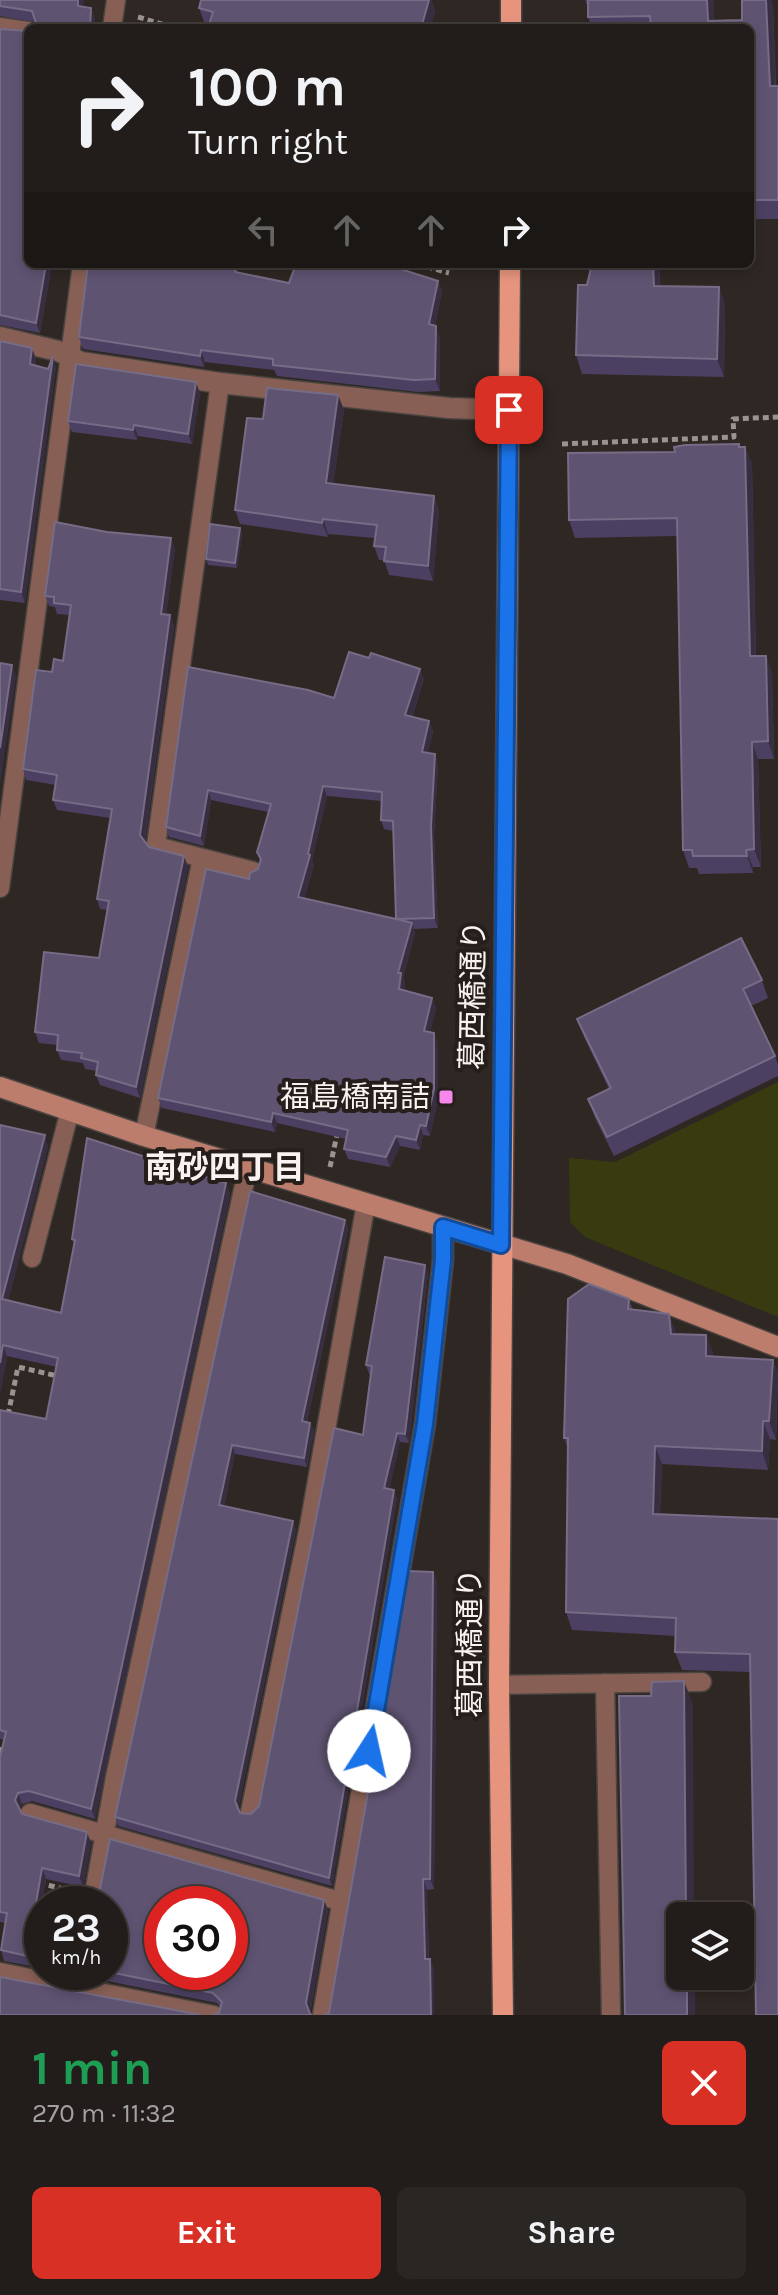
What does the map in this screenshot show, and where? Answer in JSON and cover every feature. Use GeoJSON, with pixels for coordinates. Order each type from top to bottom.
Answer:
{"type":"FeatureCollection","features":[{"type":"Feature","properties":{"kind":"main road"},"geometry":{"type":"LineString","coordinates":[[511,0],[511,24]]}},
{"type":"Feature","properties":{"kind":"main road","name":"葛西橋通り"},"geometry":{"type":"LineString","coordinates":[[503,2015],[499,1685],[510,268]]}},
{"type":"Feature","properties":{"kind":"street"},"geometry":{"type":"LineString","coordinates":[[0,337],[81,362],[220,383],[449,408],[509,410]]}},
{"type":"Feature","properties":{"kind":"street"},"geometry":{"type":"LineString","coordinates":[[0,1087],[144,1136],[628,1285],[778,1347]]}},
{"type":"Feature","properties":{"kind":"street"},"geometry":{"type":"LineString","coordinates":[[323,2015],[425,1424],[443,1260],[443,1227]]}},
{"type":"Feature","properties":{"kind":"lane"},"geometry":{"type":"LineString","coordinates":[[0,27],[24,30]]}},
{"type":"Feature","properties":{"kind":"lane"},"geometry":{"type":"LineString","coordinates":[[0,888],[81,268]]}},
{"type":"Feature","properties":{"kind":"lane"},"geometry":{"type":"LineString","coordinates":[[220,383],[156,846],[253,871]]}},
{"type":"Feature","properties":{"kind":"lane"},"geometry":{"type":"LineString","coordinates":[[144,1136],[202,858]]}},
{"type":"Feature","properties":{"kind":"lane"},"geometry":{"type":"LineString","coordinates":[[32,1258],[70,1110]]}},
{"type":"Feature","properties":{"kind":"lane"},"geometry":{"type":"LineString","coordinates":[[95,1886],[103,1836],[248,1167]]}},
{"type":"Feature","properties":{"kind":"lane"},"geometry":{"type":"LineString","coordinates":[[250,1812],[309,1526],[366,1203]]}},
{"type":"Feature","properties":{"kind":"lane"},"geometry":{"type":"LineString","coordinates":[[499,1685],[702,1682]]}},
{"type":"Feature","properties":{"kind":"lane"},"geometry":{"type":"LineString","coordinates":[[605,1683],[611,2015]]}},
{"type":"Feature","properties":{"kind":"lane"},"geometry":{"type":"LineString","coordinates":[[30,1813],[343,1902]]}},
{"type":"Feature","properties":{"kind":"lane"},"geometry":{"type":"LineString","coordinates":[[0,1972],[24,1974]]}},
{"type":"Feature","properties":{"kind":"lane"},"geometry":{"type":"LineString","coordinates":[[120,1990],[214,2015]]}},
{"type":"Feature","properties":{"kind":"path"},"geometry":{"type":"LineString","coordinates":[[114,13],[159,24]]}},
{"type":"Feature","properties":{"kind":"path"},"geometry":{"type":"LineString","coordinates":[[431,268],[449,273]]}},
{"type":"Feature","properties":{"kind":"path"},"geometry":{"type":"LineString","coordinates":[[562,444],[734,437],[733,419],[778,417]]}},
{"type":"Feature","properties":{"kind":"path"},"geometry":{"type":"LineString","coordinates":[[324,1191],[340,1124]]}},
{"type":"Feature","properties":{"kind":"path"},"geometry":{"type":"LineString","coordinates":[[6,1429],[18,1367],[72,1379]]}},
{"type":"Feature","properties":{"kind":"path"},"geometry":{"type":"LineString","coordinates":[[0,1749],[15,1751]]}},
{"type":"Feature","properties":{"kind":"green space"},"geometry":{"type":"Polygon","coordinates":[[[778,1082],[778,1317],[585,1237],[570,1222],[569,1158],[615,1162],[778,1082]]]}},
{"type":"Feature","properties":{"kind":"building"},"geometry":{"type":"Polygon","coordinates":[[[0,0],[78,0],[78,6],[91,8],[90,24],[35,24],[32,11],[0,6],[0,0]]]}},
{"type":"Feature","properties":{"kind":"building"},"geometry":{"type":"Polygon","coordinates":[[[201,0],[429,0],[422,24],[209,24],[213,12],[199,8],[201,0]]]}},
{"type":"Feature","properties":{"kind":"building"},"geometry":{"type":"Polygon","coordinates":[[[588,0],[707,0],[708,21],[742,20],[742,0],[766,0],[770,86],[778,86],[778,200],[754,200],[754,24],[651,24],[650,16],[588,17],[588,0]]]}},
{"type":"Feature","properties":{"kind":"building"},"geometry":{"type":"Polygon","coordinates":[[[0,29],[24,31],[24,268],[45,268],[36,323],[0,315],[0,29]]]}},
{"type":"Feature","properties":{"kind":"building"},"geometry":{"type":"Polygon","coordinates":[[[88,268],[236,268],[235,272],[289,283],[295,268],[397,268],[438,281],[429,324],[436,326],[435,379],[414,380],[273,365],[273,359],[201,350],[200,356],[79,337],[88,268]]]}},
{"type":"Feature","properties":{"kind":"building"},"geometry":{"type":"Polygon","coordinates":[[[591,268],[653,268],[654,286],[719,287],[717,359],[576,355],[578,285],[587,285],[591,268]]]}},
{"type":"Feature","properties":{"kind":"building"},"geometry":{"type":"Polygon","coordinates":[[[0,341],[32,348],[30,364],[48,369],[53,356],[21,592],[0,589],[0,341]]]}},
{"type":"Feature","properties":{"kind":"building"},"geometry":{"type":"Polygon","coordinates":[[[76,364],[196,382],[188,434],[134,425],[133,430],[68,421],[76,364]]]}},
{"type":"Feature","properties":{"kind":"building"},"geometry":{"type":"Polygon","coordinates":[[[267,388],[338,395],[326,483],[434,496],[428,566],[384,561],[386,547],[374,546],[377,525],[323,519],[322,523],[235,510],[247,418],[263,419],[267,388]]]}},
{"type":"Feature","properties":{"kind":"building"},"geometry":{"type":"Polygon","coordinates":[[[739,444],[739,447],[745,447],[750,656],[766,656],[768,741],[752,742],[754,849],[746,850],[747,856],[693,856],[692,850],[683,850],[677,518],[569,520],[568,453],[675,452],[674,447],[685,445],[739,444]]]}},
{"type":"Feature","properties":{"kind":"building"},"geometry":{"type":"Polygon","coordinates":[[[55,522],[107,532],[171,538],[161,614],[170,615],[140,835],[149,847],[184,856],[136,1087],[96,1075],[98,1062],[81,1058],[82,1053],[57,1050],[58,1035],[35,1032],[44,952],[99,958],[109,901],[97,899],[112,809],[53,800],[57,775],[23,769],[36,670],[52,672],[54,659],[63,661],[71,605],[54,603],[54,597],[45,596],[55,522]]]}},
{"type":"Feature","properties":{"kind":"building"},"geometry":{"type":"Polygon","coordinates":[[[210,524],[240,528],[235,563],[206,559],[210,524]]]}},
{"type":"Feature","properties":{"kind":"building"},"geometry":{"type":"Polygon","coordinates":[[[349,652],[369,658],[371,653],[420,669],[405,715],[429,721],[422,752],[435,754],[431,826],[434,918],[397,919],[412,923],[398,973],[401,973],[399,989],[432,998],[424,1031],[434,1033],[434,1089],[426,1126],[420,1125],[416,1140],[396,1136],[386,1157],[344,1149],[348,1130],[273,1113],[271,1122],[158,1098],[206,869],[249,879],[250,873],[258,869],[261,859],[257,852],[271,804],[208,790],[200,836],[166,827],[188,667],[308,690],[334,698],[349,652]],[[323,786],[310,855],[298,897],[396,919],[393,821],[381,820],[382,792],[323,786]]]}},
{"type":"Feature","properties":{"kind":"building"},"geometry":{"type":"Polygon","coordinates":[[[0,663],[12,665],[0,748],[0,663]]]}},
{"type":"Feature","properties":{"kind":"building"},"geometry":{"type":"Polygon","coordinates":[[[741,938],[762,980],[743,989],[775,1056],[607,1137],[588,1099],[611,1088],[577,1019],[741,938]]]}},
{"type":"Feature","properties":{"kind":"building"},"geometry":{"type":"Polygon","coordinates":[[[0,1125],[45,1135],[2,1299],[61,1313],[75,1240],[72,1239],[87,1138],[226,1183],[91,1809],[29,1791],[18,1793],[15,1800],[22,1814],[87,1832],[79,1876],[42,1868],[39,1886],[24,1886],[24,1955],[1,1950],[7,1913],[0,1912],[0,1757],[6,1732],[0,1730],[0,1410],[46,1419],[58,1358],[3,1345],[0,1363],[0,1125]]]}},
{"type":"Feature","properties":{"kind":"building"},"geometry":{"type":"Polygon","coordinates":[[[250,1191],[345,1220],[302,1421],[310,1423],[304,1458],[232,1445],[219,1505],[293,1521],[235,1801],[240,1813],[251,1814],[259,1806],[334,1428],[363,1435],[372,1366],[366,1365],[385,1257],[425,1265],[405,1434],[397,1433],[384,1488],[394,1490],[329,1878],[115,1817],[250,1191]]]}},
{"type":"Feature","properties":{"kind":"building"},"geometry":{"type":"Polygon","coordinates":[[[589,1284],[629,1299],[628,1309],[669,1314],[671,1334],[706,1335],[706,1356],[773,1360],[769,1421],[763,1421],[762,1451],[655,1446],[653,1514],[778,1519],[778,2015],[756,2015],[750,1654],[675,1652],[676,1618],[566,1612],[568,1438],[564,1438],[568,1299],[589,1284]]]}},
{"type":"Feature","properties":{"kind":"building"},"geometry":{"type":"Polygon","coordinates":[[[407,1571],[433,1572],[430,1879],[423,1879],[425,1959],[430,1959],[431,2015],[323,2015],[329,2013],[407,1571]]]}},
{"type":"Feature","properties":{"kind":"building"},"geometry":{"type":"Polygon","coordinates":[[[684,1681],[686,1902],[666,1902],[666,1990],[687,1990],[687,2015],[625,2015],[619,1696],[651,1696],[652,1682],[684,1681]]]}},
{"type":"Feature","properties":{"kind":"building"},"geometry":{"type":"Polygon","coordinates":[[[110,1839],[324,1900],[306,2003],[312,2015],[212,2015],[219,2013],[222,2002],[213,1993],[198,1990],[248,1990],[248,1886],[144,1886],[144,1979],[128,1976],[128,1886],[101,1886],[110,1839]]]}},
{"type":"Feature","properties":{"kind":"building"},"geometry":{"type":"Polygon","coordinates":[[[0,1977],[24,1982],[24,1990],[69,1990],[201,2015],[0,2015],[0,1977]]]}},
{"type":"Feature","properties":{"kind":"place","name":"福島橋南詰"},"geometry":{"type":"Point","coordinates":[446,1097]}},
{"type":"Feature","properties":{"kind":"district","name":"南砂四丁目"},"geometry":{"type":"Point","coordinates":[225,1167]}},
{"type":"Feature","properties":{"kind":"route"},"geometry":{"type":"LineString","coordinates":[[369,1751],[425,1424],[443,1260],[443,1227],[501,1245],[509,410]]}}]}
